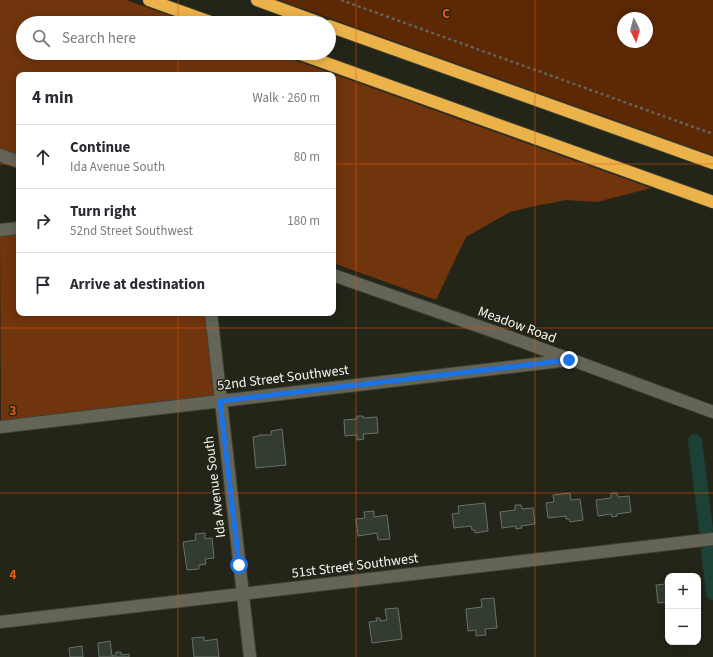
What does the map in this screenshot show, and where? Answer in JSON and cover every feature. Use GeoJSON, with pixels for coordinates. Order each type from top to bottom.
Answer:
{"type":"FeatureCollection","features":[{"type":"Feature","properties":{"kind":"highway"},"geometry":{"type":"LineString","coordinates":[[149,0],[194,16]]}},
{"type":"Feature","properties":{"kind":"highway"},"geometry":{"type":"LineString","coordinates":[[257,0],[301,16]]}},
{"type":"Feature","properties":{"kind":"highway"},"geometry":{"type":"LineString","coordinates":[[336,28],[713,163]]}},
{"type":"Feature","properties":{"kind":"highway"},"geometry":{"type":"LineString","coordinates":[[317,60],[713,202]]}},
{"type":"Feature","properties":{"kind":"street"},"geometry":{"type":"LineString","coordinates":[[0,155],[16,161]]}},
{"type":"Feature","properties":{"kind":"street"},"geometry":{"type":"LineString","coordinates":[[0,230],[16,228]]}},
{"type":"Feature","properties":{"kind":"street","name":"Meadow Road"},"geometry":{"type":"LineString","coordinates":[[336,276],[515,339],[713,412]]}},
{"type":"Feature","properties":{"kind":"street","name":"Ida Avenue South"},"geometry":{"type":"LineString","coordinates":[[211,316],[250,657]]}},
{"type":"Feature","properties":{"kind":"street","name":"52nd Street Southwest"},"geometry":{"type":"LineString","coordinates":[[0,427],[569,360]]}},
{"type":"Feature","properties":{"kind":"street","name":"51st Street Southwest"},"geometry":{"type":"LineString","coordinates":[[0,622],[713,539]]}},
{"type":"Feature","properties":{"kind":"path"},"geometry":{"type":"LineString","coordinates":[[341,0],[713,134]]}},
{"type":"Feature","properties":{"kind":"shaded area"},"geometry":{"type":"Polygon","coordinates":[[[0,0],[126,0],[171,16],[16,16],[16,60],[294,60],[328,72],[16,72],[16,158],[0,152],[0,0]]]}},
{"type":"Feature","properties":{"kind":"shaded area"},"geometry":{"type":"Polygon","coordinates":[[[279,0],[713,0],[713,155],[336,20],[336,16],[324,16],[279,0]]]}},
{"type":"Feature","properties":{"kind":"shaded area"},"geometry":{"type":"Polygon","coordinates":[[[336,75],[651,188],[597,202],[567,200],[510,212],[466,237],[436,300],[336,264],[336,75]]]}},
{"type":"Feature","properties":{"kind":"shaded area"},"geometry":{"type":"Polygon","coordinates":[[[16,228],[16,316],[208,316],[216,401],[1,427],[0,231],[16,228]]]}},
{"type":"Feature","properties":{"kind":"building"},"geometry":{"type":"Polygon","coordinates":[[[357,416],[363,416],[363,418],[377,417],[378,433],[363,434],[364,439],[357,440],[357,435],[345,436],[344,420],[357,419],[357,416]]]}},
{"type":"Feature","properties":{"kind":"building"},"geometry":{"type":"Polygon","coordinates":[[[282,429],[286,465],[256,468],[253,437],[259,435],[271,435],[271,431],[282,429]]]}},
{"type":"Feature","properties":{"kind":"building"},"geometry":{"type":"Polygon","coordinates":[[[570,493],[571,500],[580,499],[583,520],[570,522],[569,519],[566,519],[566,516],[548,518],[546,503],[554,502],[553,495],[570,493]]]}},
{"type":"Feature","properties":{"kind":"building"},"geometry":{"type":"Polygon","coordinates":[[[611,493],[617,493],[618,497],[629,496],[631,512],[617,514],[617,516],[612,517],[611,514],[598,516],[596,500],[611,498],[611,493]]]}},
{"type":"Feature","properties":{"kind":"building"},"geometry":{"type":"Polygon","coordinates":[[[485,503],[488,531],[475,533],[475,530],[472,530],[471,526],[454,528],[452,514],[459,513],[458,506],[485,503]]]}},
{"type":"Feature","properties":{"kind":"building"},"geometry":{"type":"Polygon","coordinates":[[[515,505],[521,505],[522,509],[533,508],[535,524],[521,526],[522,528],[516,529],[516,526],[502,528],[500,512],[515,510],[515,505]]]}},
{"type":"Feature","properties":{"kind":"building"},"geometry":{"type":"Polygon","coordinates":[[[374,511],[374,517],[387,515],[390,539],[378,540],[377,533],[358,536],[356,519],[365,518],[364,512],[374,511]]]}},
{"type":"Feature","properties":{"kind":"building"},"geometry":{"type":"Polygon","coordinates":[[[205,533],[205,539],[212,538],[214,558],[205,559],[206,564],[199,565],[199,569],[187,570],[183,542],[196,540],[195,534],[205,533]]]}},
{"type":"Feature","properties":{"kind":"building"},"geometry":{"type":"Polygon","coordinates":[[[665,584],[665,602],[658,603],[656,585],[665,584]]]}},
{"type":"Feature","properties":{"kind":"building"},"geometry":{"type":"Polygon","coordinates":[[[494,598],[497,628],[485,629],[486,635],[476,636],[476,630],[468,631],[466,609],[482,607],[481,599],[494,598]]]}},
{"type":"Feature","properties":{"kind":"building"},"geometry":{"type":"Polygon","coordinates":[[[398,608],[402,639],[372,643],[369,622],[377,621],[376,618],[380,618],[380,621],[387,620],[385,609],[398,608]]]}},
{"type":"Feature","properties":{"kind":"building"},"geometry":{"type":"Polygon","coordinates":[[[204,637],[204,641],[217,639],[219,657],[194,657],[192,638],[204,637]]]}},
{"type":"Feature","properties":{"kind":"building"},"geometry":{"type":"Polygon","coordinates":[[[110,641],[112,656],[116,655],[116,652],[121,652],[121,655],[129,654],[129,657],[99,657],[98,643],[110,641]]]}},
{"type":"Feature","properties":{"kind":"building"},"geometry":{"type":"Polygon","coordinates":[[[82,646],[83,657],[70,657],[69,648],[82,646]]]}},
{"type":"Feature","properties":{"kind":"waterway"},"geometry":{"type":"LineString","coordinates":[[695,441],[706,529]]}},
{"type":"Feature","properties":{"kind":"waterway"},"geometry":{"type":"LineString","coordinates":[[708,551],[713,593]]}},
{"type":"Feature","properties":{"kind":"route"},"geometry":{"type":"LineString","coordinates":[[239,565],[220,401],[569,360]]}}]}
